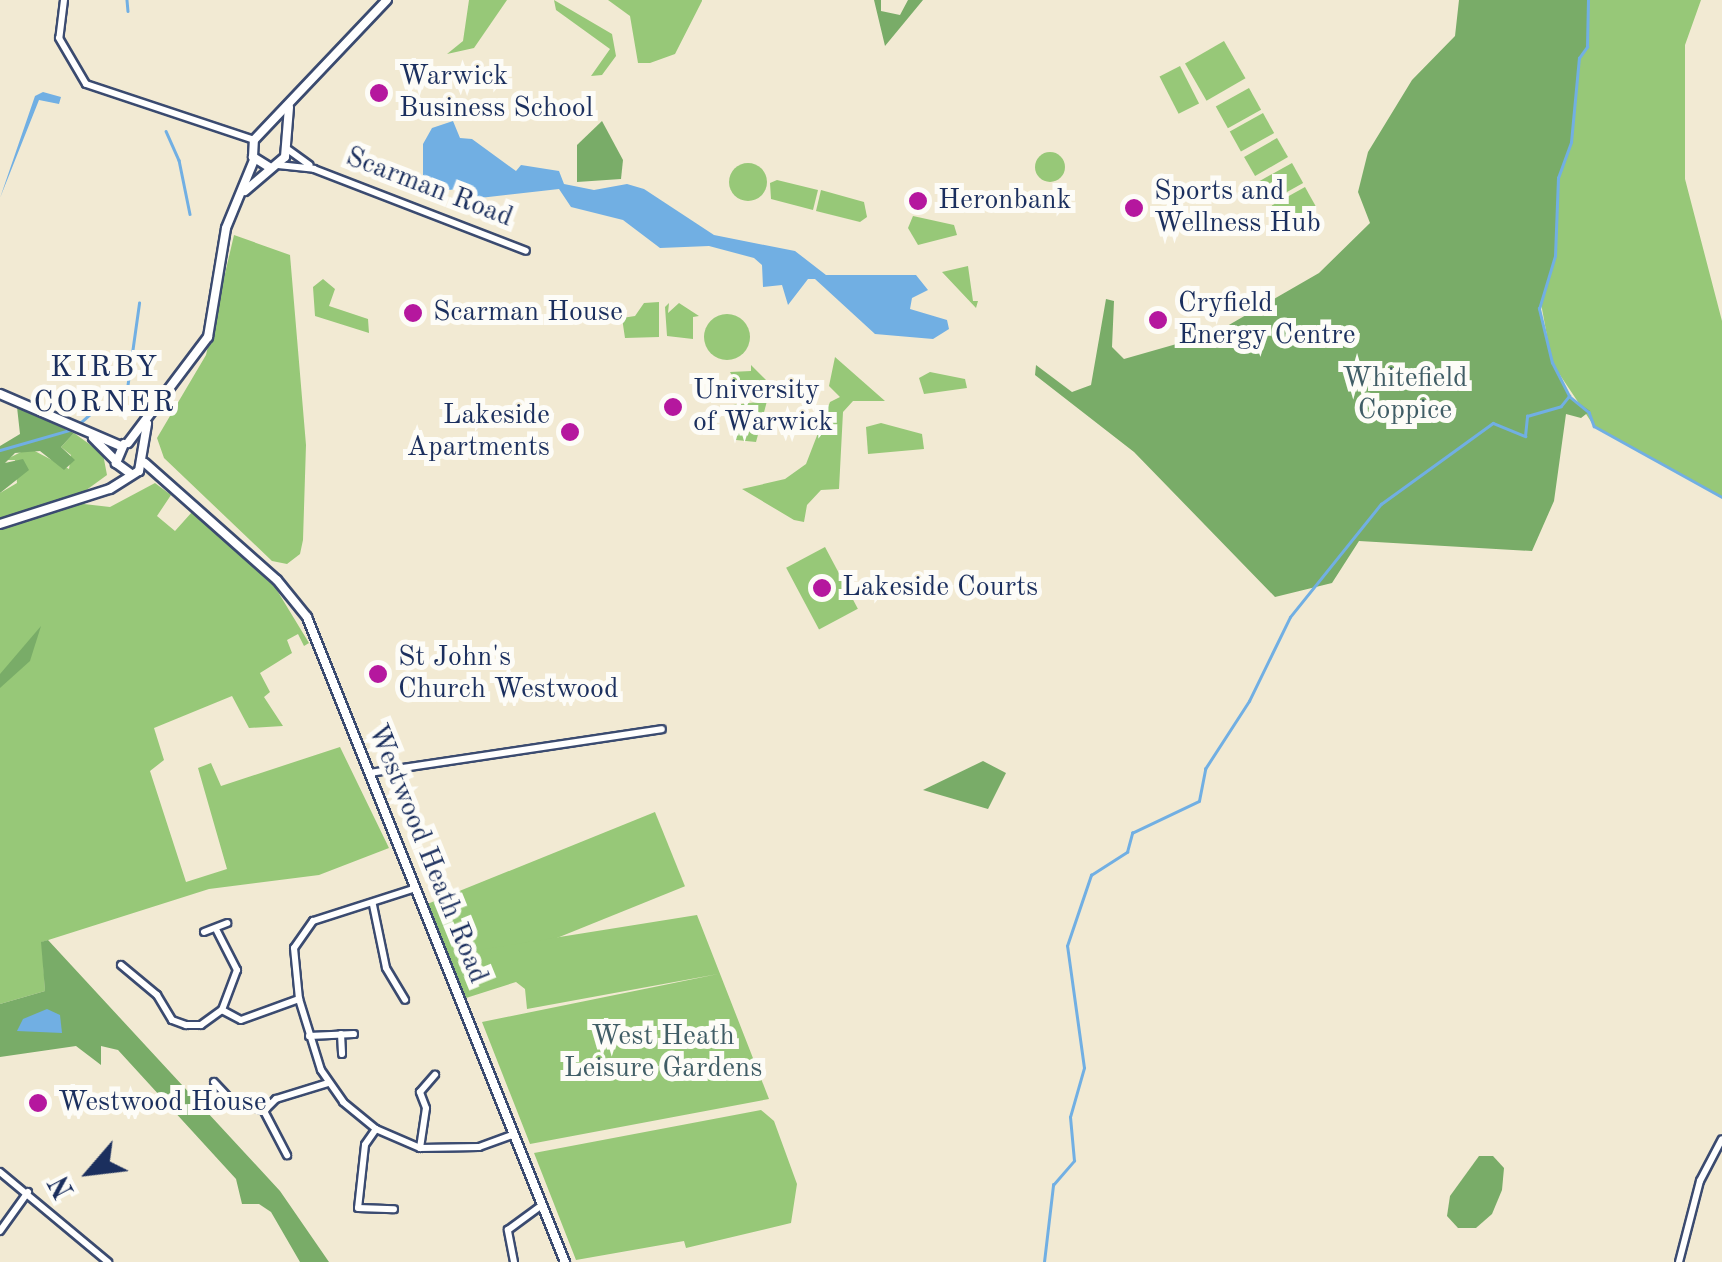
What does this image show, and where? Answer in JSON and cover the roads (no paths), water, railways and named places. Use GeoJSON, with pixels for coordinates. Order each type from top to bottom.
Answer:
{"type":"FeatureCollection","features":[{"type":"Feature","properties":{"kind":"street"},"geometry":{"type":"LineString","coordinates":[[64,0],[62,47],[86,84],[237,138],[254,140],[267,132],[385,0]]}},
{"type":"Feature","properties":{"kind":"street"},"geometry":{"type":"LineString","coordinates":[[243,193],[273,166],[284,144],[289,106]]}},
{"type":"Feature","properties":{"kind":"street"},"geometry":{"type":"LineString","coordinates":[[267,132],[284,144]]}},
{"type":"Feature","properties":{"kind":"street"},"geometry":{"type":"LineString","coordinates":[[237,138],[253,155],[273,166]]}},
{"type":"Feature","properties":{"kind":"street"},"geometry":{"type":"LineString","coordinates":[[102,491],[125,445],[147,422],[208,337],[226,228],[243,193],[254,140]]}},
{"type":"Feature","properties":{"kind":"street","name":"Scarman Road"},"geometry":{"type":"LineString","coordinates":[[284,144],[314,169]]}},
{"type":"Feature","properties":{"kind":"street","name":"Scarman Road"},"geometry":{"type":"LineString","coordinates":[[273,166],[314,169],[526,251]]}},
{"type":"Feature","properties":{"kind":"street"},"geometry":{"type":"LineString","coordinates":[[0,394],[85,431],[142,448]]}},
{"type":"Feature","properties":{"kind":"street"},"geometry":{"type":"LineString","coordinates":[[0,524],[102,491],[132,473],[145,463],[142,448],[147,422]]}},
{"type":"Feature","properties":{"kind":"street"},"geometry":{"type":"LineString","coordinates":[[85,431],[132,473]]}},
{"type":"Feature","properties":{"kind":"street","name":"Westwood Heath Road"},"geometry":{"type":"LineString","coordinates":[[145,463],[297,602],[319,640],[565,1262]]}},
{"type":"Feature","properties":{"kind":"street"},"geometry":{"type":"LineString","coordinates":[[370,773],[662,730]]}},
{"type":"Feature","properties":{"kind":"street"},"geometry":{"type":"LineString","coordinates":[[416,888],[374,905],[339,909],[302,935],[293,967],[308,1036],[328,1082],[376,1129],[420,1148],[479,1147],[514,1134]]}},
{"type":"Feature","properties":{"kind":"street"},"geometry":{"type":"LineString","coordinates":[[374,905],[386,968],[405,1000]]}},
{"type":"Feature","properties":{"kind":"street"},"geometry":{"type":"LineString","coordinates":[[204,932],[217,931],[227,923]]}},
{"type":"Feature","properties":{"kind":"street"},"geometry":{"type":"LineString","coordinates":[[121,965],[157,996],[172,1020],[201,1025],[222,1010],[237,970],[217,931]]}},
{"type":"Feature","properties":{"kind":"street"},"geometry":{"type":"LineString","coordinates":[[222,1010],[241,1020],[298,999]]}},
{"type":"Feature","properties":{"kind":"street"},"geometry":{"type":"LineString","coordinates":[[341,1034],[342,1054]]}},
{"type":"Feature","properties":{"kind":"street"},"geometry":{"type":"LineString","coordinates":[[308,1036],[354,1034]]}},
{"type":"Feature","properties":{"kind":"street"},"geometry":{"type":"LineString","coordinates":[[420,1148],[426,1108],[420,1092],[435,1075]]}},
{"type":"Feature","properties":{"kind":"street"},"geometry":{"type":"LineString","coordinates":[[214,1082],[228,1096],[264,1111],[288,1155]]}},
{"type":"Feature","properties":{"kind":"street"},"geometry":{"type":"LineString","coordinates":[[264,1111],[288,1094],[328,1082]]}},
{"type":"Feature","properties":{"kind":"street"},"geometry":{"type":"LineString","coordinates":[[376,1129],[366,1145],[358,1208],[394,1210]]}},
{"type":"Feature","properties":{"kind":"street"},"geometry":{"type":"LineString","coordinates":[[1679,1262],[1700,1181],[1722,1139]]}},
{"type":"Feature","properties":{"kind":"street"},"geometry":{"type":"LineString","coordinates":[[0,1172],[108,1262]]}},
{"type":"Feature","properties":{"kind":"street"},"geometry":{"type":"LineString","coordinates":[[0,1231],[28,1192]]}},
{"type":"Feature","properties":{"kind":"street"},"geometry":{"type":"LineString","coordinates":[[514,1262],[508,1230],[542,1204]]}},
{"type":"Feature","properties":{"kind":"water"},"geometry":{"type":"Polygon","coordinates":[[[43,92],[61,97],[59,104],[39,100],[0,198],[35,96],[43,92]]]}},
{"type":"Feature","properties":{"kind":"water"},"geometry":{"type":"Polygon","coordinates":[[[453,121],[460,138],[472,139],[516,171],[521,165],[559,171],[564,184],[594,190],[627,184],[644,189],[714,235],[795,251],[826,275],[916,275],[928,290],[912,298],[910,309],[947,320],[949,329],[933,339],[875,334],[815,279],[808,279],[788,305],[782,285],[763,287],[762,265],[754,258],[709,246],[660,248],[623,220],[571,207],[559,189],[471,199],[456,189],[435,192],[423,175],[423,144],[432,128],[453,121]]]}},
{"type":"Feature","properties":{"kind":"water"},"geometry":{"type":"Polygon","coordinates":[[[47,1009],[60,1015],[62,1033],[17,1031],[23,1019],[47,1009]]]}},
{"type":"Feature","properties":{"kind":"waterway"},"geometry":{"type":"LineString","coordinates":[[127,0],[128,11]]}},
{"type":"Feature","properties":{"kind":"waterway"},"geometry":{"type":"LineString","coordinates":[[1044,1262],[1053,1185],[1074,1161],[1070,1117],[1084,1068],[1067,946],[1091,875],[1127,852],[1132,833],[1199,801],[1205,769],[1249,701],[1290,617],[1381,504],[1493,423],[1525,436],[1527,416],[1561,406],[1569,396],[1552,363],[1539,309],[1555,256],[1558,178],[1571,142],[1579,58],[1587,47],[1588,0]]}},
{"type":"Feature","properties":{"kind":"waterway"},"geometry":{"type":"LineString","coordinates":[[166,131],[179,160],[190,214]]}},
{"type":"Feature","properties":{"kind":"waterway"},"geometry":{"type":"LineString","coordinates":[[79,424],[97,408],[125,403],[139,303]]}},
{"type":"Feature","properties":{"kind":"waterway"},"geometry":{"type":"LineString","coordinates":[[1569,396],[1589,412],[1594,426],[1722,497]]}},
{"type":"Feature","properties":{"kind":"waterway"},"geometry":{"type":"LineString","coordinates":[[0,450],[73,429]]}},
{"type":"Feature","properties":{"kind":"place","name":"Warwick Business School"},"geometry":{"type":"Point","coordinates":[379,93]}},
{"type":"Feature","properties":{"kind":"place","name":"Heronbank"},"geometry":{"type":"Point","coordinates":[918,201]}},
{"type":"Feature","properties":{"kind":"place","name":"Sports and Wellness Hub"},"geometry":{"type":"Point","coordinates":[1134,208]}},
{"type":"Feature","properties":{"kind":"place","name":"Scarman House"},"geometry":{"type":"Point","coordinates":[413,313]}},
{"type":"Feature","properties":{"kind":"place","name":"Cryfield Energy Centre"},"geometry":{"type":"Point","coordinates":[1158,320]}},
{"type":"Feature","properties":{"kind":"place","name":"University of Warwick"},"geometry":{"type":"Point","coordinates":[673,407]}},
{"type":"Feature","properties":{"kind":"place","name":"Lakeside Apartments"},"geometry":{"type":"Point","coordinates":[570,432]}},
{"type":"Feature","properties":{"kind":"place","name":"Lakeside Courts"},"geometry":{"type":"Point","coordinates":[822,588]}},
{"type":"Feature","properties":{"kind":"place","name":"St John's Church Westwood"},"geometry":{"type":"Point","coordinates":[378,674]}},
{"type":"Feature","properties":{"kind":"place","name":"Westwood House"},"geometry":{"type":"Point","coordinates":[38,1103]}},
{"type":"Feature","properties":{"kind":"district","name":"KIRBY CORNER"},"geometry":{"type":"Point","coordinates":[105,385]}},
{"type":"Feature","properties":{"kind":"park label","name":"Whitefield Coppice"},"geometry":{"type":"Point","coordinates":[1405,395]}},
{"type":"Feature","properties":{"kind":"park label","name":"West Heath Leisure Gardens"},"geometry":{"type":"Point","coordinates":[663,1053]}}]}
